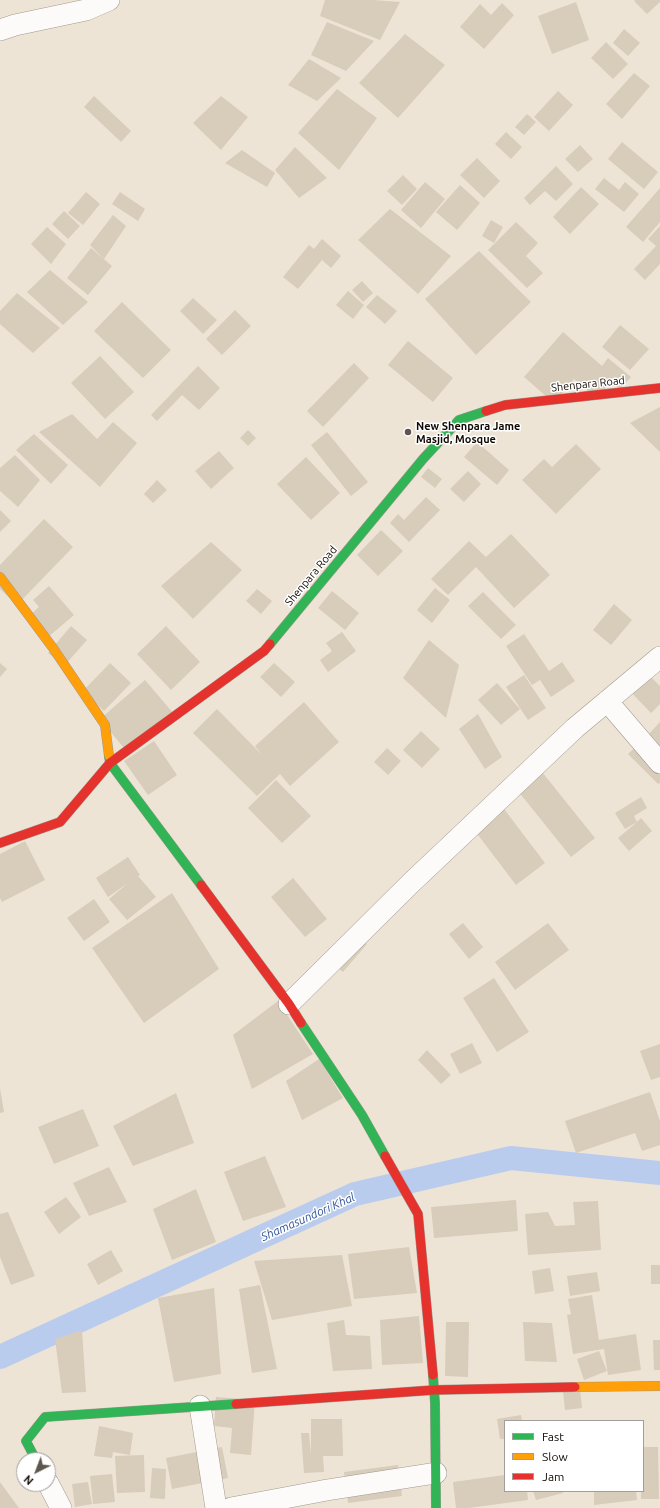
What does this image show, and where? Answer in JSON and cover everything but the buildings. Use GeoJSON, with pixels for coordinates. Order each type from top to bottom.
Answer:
{"type":"FeatureCollection","features":[{"type":"Feature","properties":{"kind":"street"},"geometry":{"type":"LineString","coordinates":[[0,30],[15,25],[86,10],[109,0]]}},
{"type":"Feature","properties":{"kind":"street","name":"Shenpara Road"},"geometry":{"type":"LineString","coordinates":[[0,843],[60,822],[110,763],[264,651],[423,459],[460,420],[505,405],[660,388]]}},
{"type":"Feature","properties":{"kind":"street"},"geometry":{"type":"LineString","coordinates":[[0,578],[54,648],[105,726],[110,763],[289,1004],[362,1115],[418,1214],[434,1390],[436,1508]]}},
{"type":"Feature","properties":{"kind":"street"},"geometry":{"type":"LineString","coordinates":[[289,1004],[412,882],[575,728],[660,657]]}},
{"type":"Feature","properties":{"kind":"street"},"geometry":{"type":"LineString","coordinates":[[607,701],[660,763]]}},
{"type":"Feature","properties":{"kind":"street"},"geometry":{"type":"LineString","coordinates":[[32,1452],[26,1441],[45,1417],[434,1390],[660,1386]]}},
{"type":"Feature","properties":{"kind":"street"},"geometry":{"type":"LineString","coordinates":[[200,1406],[216,1508]]}},
{"type":"Feature","properties":{"kind":"street"},"geometry":{"type":"LineString","coordinates":[[231,1508],[327,1490],[436,1473]]}},
{"type":"Feature","properties":{"kind":"street"},"geometry":{"type":"LineString","coordinates":[[52,1492],[60,1508]]}},
{"type":"Feature","properties":{"kind":"waterway","name":"Shamasundori Khal"},"geometry":{"type":"LineString","coordinates":[[0,1357],[355,1194],[511,1158],[660,1173]]}},
{"type":"Feature","properties":{"kind":"traffic: fast"},"geometry":{"type":"LineString","coordinates":[[270,644],[423,459],[459,420],[486,411]]}},
{"type":"Feature","properties":{"kind":"traffic: fast"},"geometry":{"type":"LineString","coordinates":[[109,756],[110,763],[201,885]]}},
{"type":"Feature","properties":{"kind":"traffic: fast"},"geometry":{"type":"LineString","coordinates":[[301,1023],[362,1115],[385,1156]]}},
{"type":"Feature","properties":{"kind":"traffic: fast"},"geometry":{"type":"LineString","coordinates":[[433,1375],[435,1403],[436,1508]]}},
{"type":"Feature","properties":{"kind":"traffic: fast"},"geometry":{"type":"LineString","coordinates":[[32,1452],[26,1441],[45,1417],[236,1404]]}},
{"type":"Feature","properties":{"kind":"traffic: slow"},"geometry":{"type":"LineString","coordinates":[[0,577],[53,648],[105,725],[109,756]]}},
{"type":"Feature","properties":{"kind":"traffic: slow"},"geometry":{"type":"LineString","coordinates":[[575,1387],[660,1386]]}},
{"type":"Feature","properties":{"kind":"traffic: jam"},"geometry":{"type":"LineString","coordinates":[[486,411],[505,405],[660,388]]}},
{"type":"Feature","properties":{"kind":"traffic: jam"},"geometry":{"type":"LineString","coordinates":[[0,843],[60,822],[110,763],[264,651],[270,644]]}},
{"type":"Feature","properties":{"kind":"traffic: jam"},"geometry":{"type":"LineString","coordinates":[[201,885],[289,1004],[301,1023]]}},
{"type":"Feature","properties":{"kind":"traffic: jam"},"geometry":{"type":"LineString","coordinates":[[385,1156],[418,1214],[433,1375]]}},
{"type":"Feature","properties":{"kind":"traffic: jam"},"geometry":{"type":"LineString","coordinates":[[236,1404],[434,1390],[575,1387]]}},
{"type":"Feature","properties":{"kind":"place","name":"New Shenpara Jame Masjid, Mosque"},"geometry":{"type":"Point","coordinates":[408,432]}}]}
